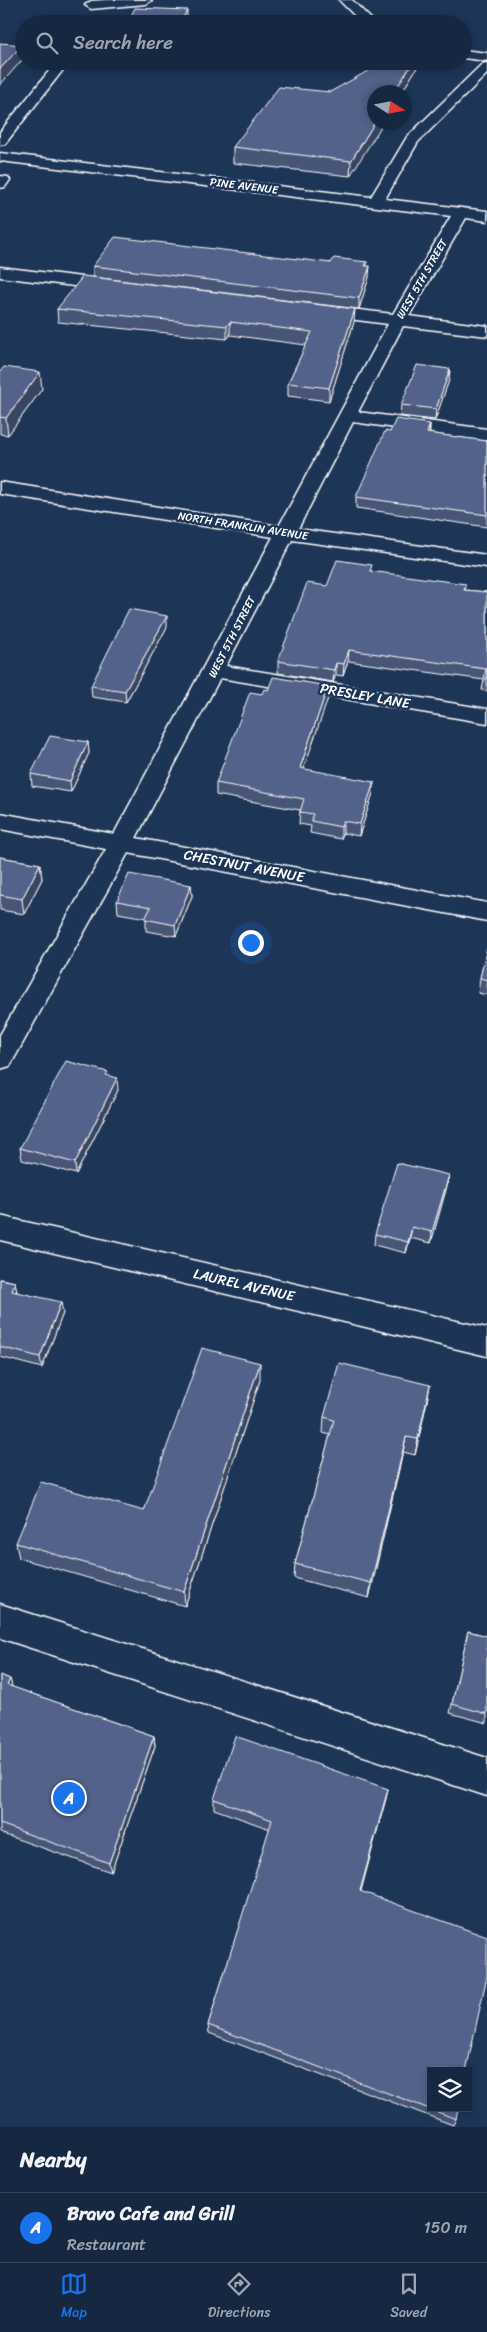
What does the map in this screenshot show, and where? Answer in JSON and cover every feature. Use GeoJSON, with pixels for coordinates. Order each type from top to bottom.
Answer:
{"type":"FeatureCollection","features":[{"type":"Feature","properties":{"kind":"street"},"geometry":{"type":"LineString","coordinates":[[89,7],[146,0]]}},
{"type":"Feature","properties":{"kind":"street"},"geometry":{"type":"LineString","coordinates":[[345,0],[361,15]]}},
{"type":"Feature","properties":{"kind":"street"},"geometry":{"type":"LineString","coordinates":[[472,55],[487,57]]}},
{"type":"Feature","properties":{"kind":"street"},"geometry":{"type":"LineString","coordinates":[[376,202],[412,140],[487,67]]}},
{"type":"Feature","properties":{"kind":"street"},"geometry":{"type":"LineString","coordinates":[[0,141],[57,70]]}},
{"type":"Feature","properties":{"kind":"street","name":"PINE AVENUE"},"geometry":{"type":"LineString","coordinates":[[0,157],[487,216]]}},
{"type":"Feature","properties":{"kind":"street","name":"WEST 5TH STREET"},"geometry":{"type":"LineString","coordinates":[[0,1060],[121,844],[398,320],[461,213]]}},
{"type":"Feature","properties":{"kind":"street"},"geometry":{"type":"LineString","coordinates":[[0,272],[126,287]]}},
{"type":"Feature","properties":{"kind":"street"},"geometry":{"type":"LineString","coordinates":[[301,308],[487,331]]}},
{"type":"Feature","properties":{"kind":"street"},"geometry":{"type":"LineString","coordinates":[[348,416],[487,435]]}},
{"type":"Feature","properties":{"kind":"street","name":"NORTH FRANKLIN AVENUE"},"geometry":{"type":"LineString","coordinates":[[0,488],[285,533],[487,561]]}},
{"type":"Feature","properties":{"kind":"street","name":"PRESLEY LANE"},"geometry":{"type":"LineString","coordinates":[[214,670],[487,716]]}},
{"type":"Feature","properties":{"kind":"street","name":"CHESTNUT AVENUE"},"geometry":{"type":"LineString","coordinates":[[0,821],[487,912]]}},
{"type":"Feature","properties":{"kind":"street","name":"LAUREL AVENUE"},"geometry":{"type":"LineString","coordinates":[[0,1228],[487,1342]]}},
{"type":"Feature","properties":{"kind":"street"},"geometry":{"type":"LineString","coordinates":[[0,1621],[487,1778]]}},
{"type":"Feature","properties":{"kind":"building"},"geometry":{"type":"Polygon","coordinates":[[[135,8],[187,10],[184,15],[132,15],[135,8]]]}},
{"type":"Feature","properties":{"kind":"building"},"geometry":{"type":"Polygon","coordinates":[[[0,43],[15,44],[15,53],[0,69],[0,43]]]}},
{"type":"Feature","properties":{"kind":"building"},"geometry":{"type":"Polygon","coordinates":[[[370,70],[408,70],[399,85],[367,85],[367,130],[370,130],[351,161],[233,147],[279,87],[330,92],[370,70]]]}},
{"type":"Feature","properties":{"kind":"building"},"geometry":{"type":"Polygon","coordinates":[[[115,237],[331,263],[334,258],[367,262],[365,266],[370,266],[359,298],[93,266],[115,237]]]}},
{"type":"Feature","properties":{"kind":"building"},"geometry":{"type":"Polygon","coordinates":[[[83,276],[355,309],[329,388],[288,383],[312,332],[230,322],[227,326],[57,309],[83,276]]]}},
{"type":"Feature","properties":{"kind":"building"},"geometry":{"type":"Polygon","coordinates":[[[417,365],[450,369],[436,409],[401,405],[417,365]]]}},
{"type":"Feature","properties":{"kind":"building"},"geometry":{"type":"Polygon","coordinates":[[[4,367],[40,372],[6,418],[0,417],[0,372],[4,367]]]}},
{"type":"Feature","properties":{"kind":"building"},"geometry":{"type":"Polygon","coordinates":[[[396,419],[430,424],[427,433],[487,441],[487,515],[356,497],[385,431],[390,432],[396,419]]]}},
{"type":"Feature","properties":{"kind":"building"},"geometry":{"type":"Polygon","coordinates":[[[337,560],[372,565],[370,571],[466,584],[464,590],[487,592],[487,679],[484,679],[486,669],[349,650],[344,664],[336,663],[334,670],[278,661],[307,583],[327,586],[337,560]]]}},
{"type":"Feature","properties":{"kind":"building"},"geometry":{"type":"Polygon","coordinates":[[[129,609],[167,616],[125,691],[91,686],[129,609]]]}},
{"type":"Feature","properties":{"kind":"building"},"geometry":{"type":"Polygon","coordinates":[[[273,677],[328,686],[300,768],[374,782],[360,824],[343,821],[341,827],[311,821],[313,814],[300,812],[304,799],[216,783],[250,692],[262,694],[264,689],[268,690],[273,677]]]}},
{"type":"Feature","properties":{"kind":"building"},"geometry":{"type":"Polygon","coordinates":[[[50,736],[88,742],[70,781],[31,774],[50,736]]]}},
{"type":"Feature","properties":{"kind":"building"},"geometry":{"type":"Polygon","coordinates":[[[0,857],[40,864],[22,899],[0,895],[0,857]]]}},
{"type":"Feature","properties":{"kind":"building"},"geometry":{"type":"Polygon","coordinates":[[[129,874],[191,885],[175,925],[145,919],[151,907],[117,901],[129,874]]]}},
{"type":"Feature","properties":{"kind":"building"},"geometry":{"type":"Polygon","coordinates":[[[487,948],[487,980],[480,978],[487,948]]]}},
{"type":"Feature","properties":{"kind":"building"},"geometry":{"type":"Polygon","coordinates":[[[66,1061],[108,1072],[106,1075],[117,1078],[75,1163],[20,1148],[66,1061]]]}},
{"type":"Feature","properties":{"kind":"building"},"geometry":{"type":"Polygon","coordinates":[[[397,1163],[449,1175],[432,1232],[412,1227],[408,1242],[375,1234],[397,1163]]]}},
{"type":"Feature","properties":{"kind":"building"},"geometry":{"type":"Polygon","coordinates":[[[0,1279],[15,1282],[12,1291],[61,1302],[40,1357],[0,1347],[0,1279]]]}},
{"type":"Feature","properties":{"kind":"building"},"geometry":{"type":"Polygon","coordinates":[[[202,1348],[260,1363],[184,1592],[16,1543],[41,1482],[144,1511],[202,1348]]]}},
{"type":"Feature","properties":{"kind":"building"},"geometry":{"type":"Polygon","coordinates":[[[339,1363],[430,1385],[418,1439],[406,1437],[371,1583],[295,1564],[334,1420],[324,1417],[339,1363]]]}},
{"type":"Feature","properties":{"kind":"building"},"geometry":{"type":"Polygon","coordinates":[[[468,1631],[487,1636],[487,1714],[452,1704],[468,1631]]]}},
{"type":"Feature","properties":{"kind":"building"},"geometry":{"type":"Polygon","coordinates":[[[0,1675],[10,1679],[7,1685],[154,1736],[109,1863],[0,1824],[0,1675]]]}},
{"type":"Feature","properties":{"kind":"building"},"geometry":{"type":"Polygon","coordinates":[[[235,1736],[388,1789],[360,1891],[487,1937],[487,1976],[467,2067],[427,2067],[427,2108],[208,2025],[272,1820],[214,1799],[235,1736]]]}},
{"type":"Feature","properties":{"kind":"building"},"geometry":{"type":"Polygon","coordinates":[[[438,2112],[457,2112],[456,2119],[438,2112]]]}},
{"type":"Feature","properties":{"kind":"place","name":"Bravo Cafe and Grill"},"geometry":{"type":"Point","coordinates":[69,1798]}}]}
